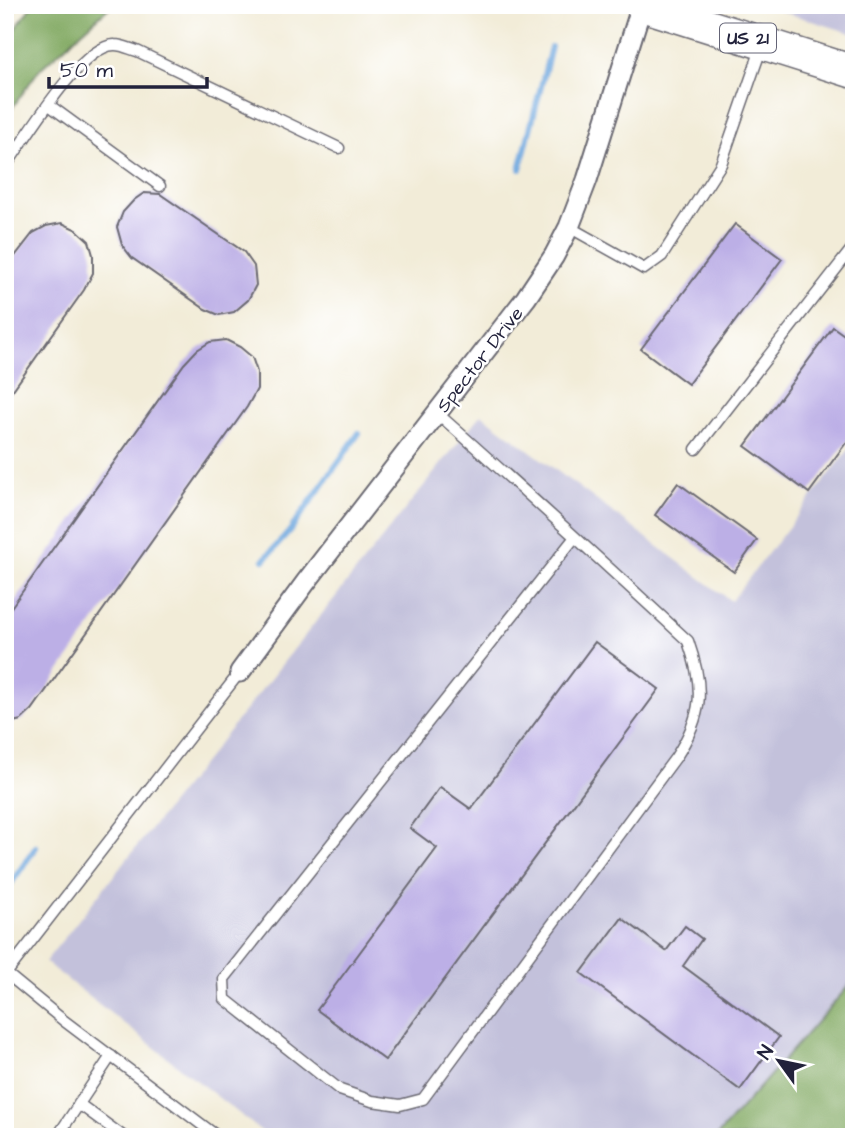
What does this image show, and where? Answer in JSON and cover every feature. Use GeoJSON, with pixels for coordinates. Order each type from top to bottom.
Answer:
{"type":"FeatureCollection","features":[{"type":"Feature","properties":{"kind":"main road","name":"US 21"},"geometry":{"type":"LineString","coordinates":[[642,5],[854,72]]}},
{"type":"Feature","properties":{"kind":"street","name":"Spector Drive"},"geometry":{"type":"LineString","coordinates":[[240,672],[526,298],[554,256],[569,227],[587,180],[642,5]]}},
{"type":"Feature","properties":{"kind":"lane"},"geometry":{"type":"LineString","coordinates":[[569,227],[644,269],[662,256],[721,164],[763,43]]}},
{"type":"Feature","properties":{"kind":"lane"},"geometry":{"type":"LineString","coordinates":[[8,163],[74,71],[92,54],[114,45],[136,51],[339,148]]}},
{"type":"Feature","properties":{"kind":"lane"},"geometry":{"type":"LineString","coordinates":[[49,105],[160,186]]}},
{"type":"Feature","properties":{"kind":"lane"},"geometry":{"type":"LineString","coordinates":[[696,449],[854,246]]}},
{"type":"Feature","properties":{"kind":"lane"},"geometry":{"type":"LineString","coordinates":[[437,413],[575,537],[688,641],[695,661],[700,692],[697,713],[692,733],[676,757],[423,1099],[400,1105],[372,1101],[340,1090],[225,999],[224,979],[575,537]]}},
{"type":"Feature","properties":{"kind":"lane"},"geometry":{"type":"LineString","coordinates":[[214,1136],[6,975],[240,672]]}},
{"type":"Feature","properties":{"kind":"lane"},"geometry":{"type":"LineString","coordinates":[[57,1137],[111,1056]]}},
{"type":"Feature","properties":{"kind":"lane"},"geometry":{"type":"LineString","coordinates":[[79,1104],[124,1137]]}},
{"type":"Feature","properties":{"kind":"shaded area"},"geometry":{"type":"Polygon","coordinates":[[[761,5],[854,5],[854,34],[761,5]]]}},
{"type":"Feature","properties":{"kind":"shaded area"},"geometry":{"type":"Polygon","coordinates":[[[481,414],[731,601],[854,443],[854,994],[731,1137],[269,1137],[45,962],[481,414]]]}},
{"type":"Feature","properties":{"kind":"green space"},"geometry":{"type":"Polygon","coordinates":[[[32,5],[112,5],[39,70],[5,118],[5,44],[32,5]]]}},
{"type":"Feature","properties":{"kind":"green space"},"geometry":{"type":"Polygon","coordinates":[[[854,980],[854,1137],[716,1137],[854,980]]]}},
{"type":"Feature","properties":{"kind":"building"},"geometry":{"type":"Polygon","coordinates":[[[144,193],[160,194],[244,252],[254,266],[256,285],[248,300],[234,312],[219,315],[205,309],[132,258],[122,245],[117,227],[123,212],[144,193]]]}},
{"type":"Feature","properties":{"kind":"building"},"geometry":{"type":"Polygon","coordinates":[[[62,223],[77,230],[89,241],[93,255],[93,273],[84,290],[5,401],[5,269],[33,233],[46,226],[62,223]]]}},
{"type":"Feature","properties":{"kind":"building"},"geometry":{"type":"Polygon","coordinates":[[[735,224],[782,259],[688,384],[641,349],[735,224]]]}},
{"type":"Feature","properties":{"kind":"building"},"geometry":{"type":"Polygon","coordinates":[[[833,327],[854,342],[854,432],[809,493],[745,446],[833,327]]]}},
{"type":"Feature","properties":{"kind":"building"},"geometry":{"type":"Polygon","coordinates":[[[226,340],[252,357],[257,372],[257,389],[247,407],[32,710],[21,720],[5,724],[5,616],[184,364],[197,350],[210,342],[226,340]]]}},
{"type":"Feature","properties":{"kind":"building"},"geometry":{"type":"Polygon","coordinates":[[[678,483],[757,540],[734,572],[655,515],[678,483]]]}},
{"type":"Feature","properties":{"kind":"building"},"geometry":{"type":"Polygon","coordinates":[[[595,642],[659,689],[385,1060],[317,1010],[437,848],[410,828],[440,787],[471,809],[595,642]]]}},
{"type":"Feature","properties":{"kind":"building"},"geometry":{"type":"Polygon","coordinates":[[[622,918],[666,951],[685,926],[702,939],[683,966],[779,1037],[740,1090],[581,973],[622,918]]]}},
{"type":"Feature","properties":{"kind":"waterway"},"geometry":{"type":"LineString","coordinates":[[520,169],[551,47]]}},
{"type":"Feature","properties":{"kind":"waterway"},"geometry":{"type":"LineString","coordinates":[[264,560],[289,532],[359,433]]}},
{"type":"Feature","properties":{"kind":"waterway"},"geometry":{"type":"LineString","coordinates":[[5,892],[36,847]]}}]}
